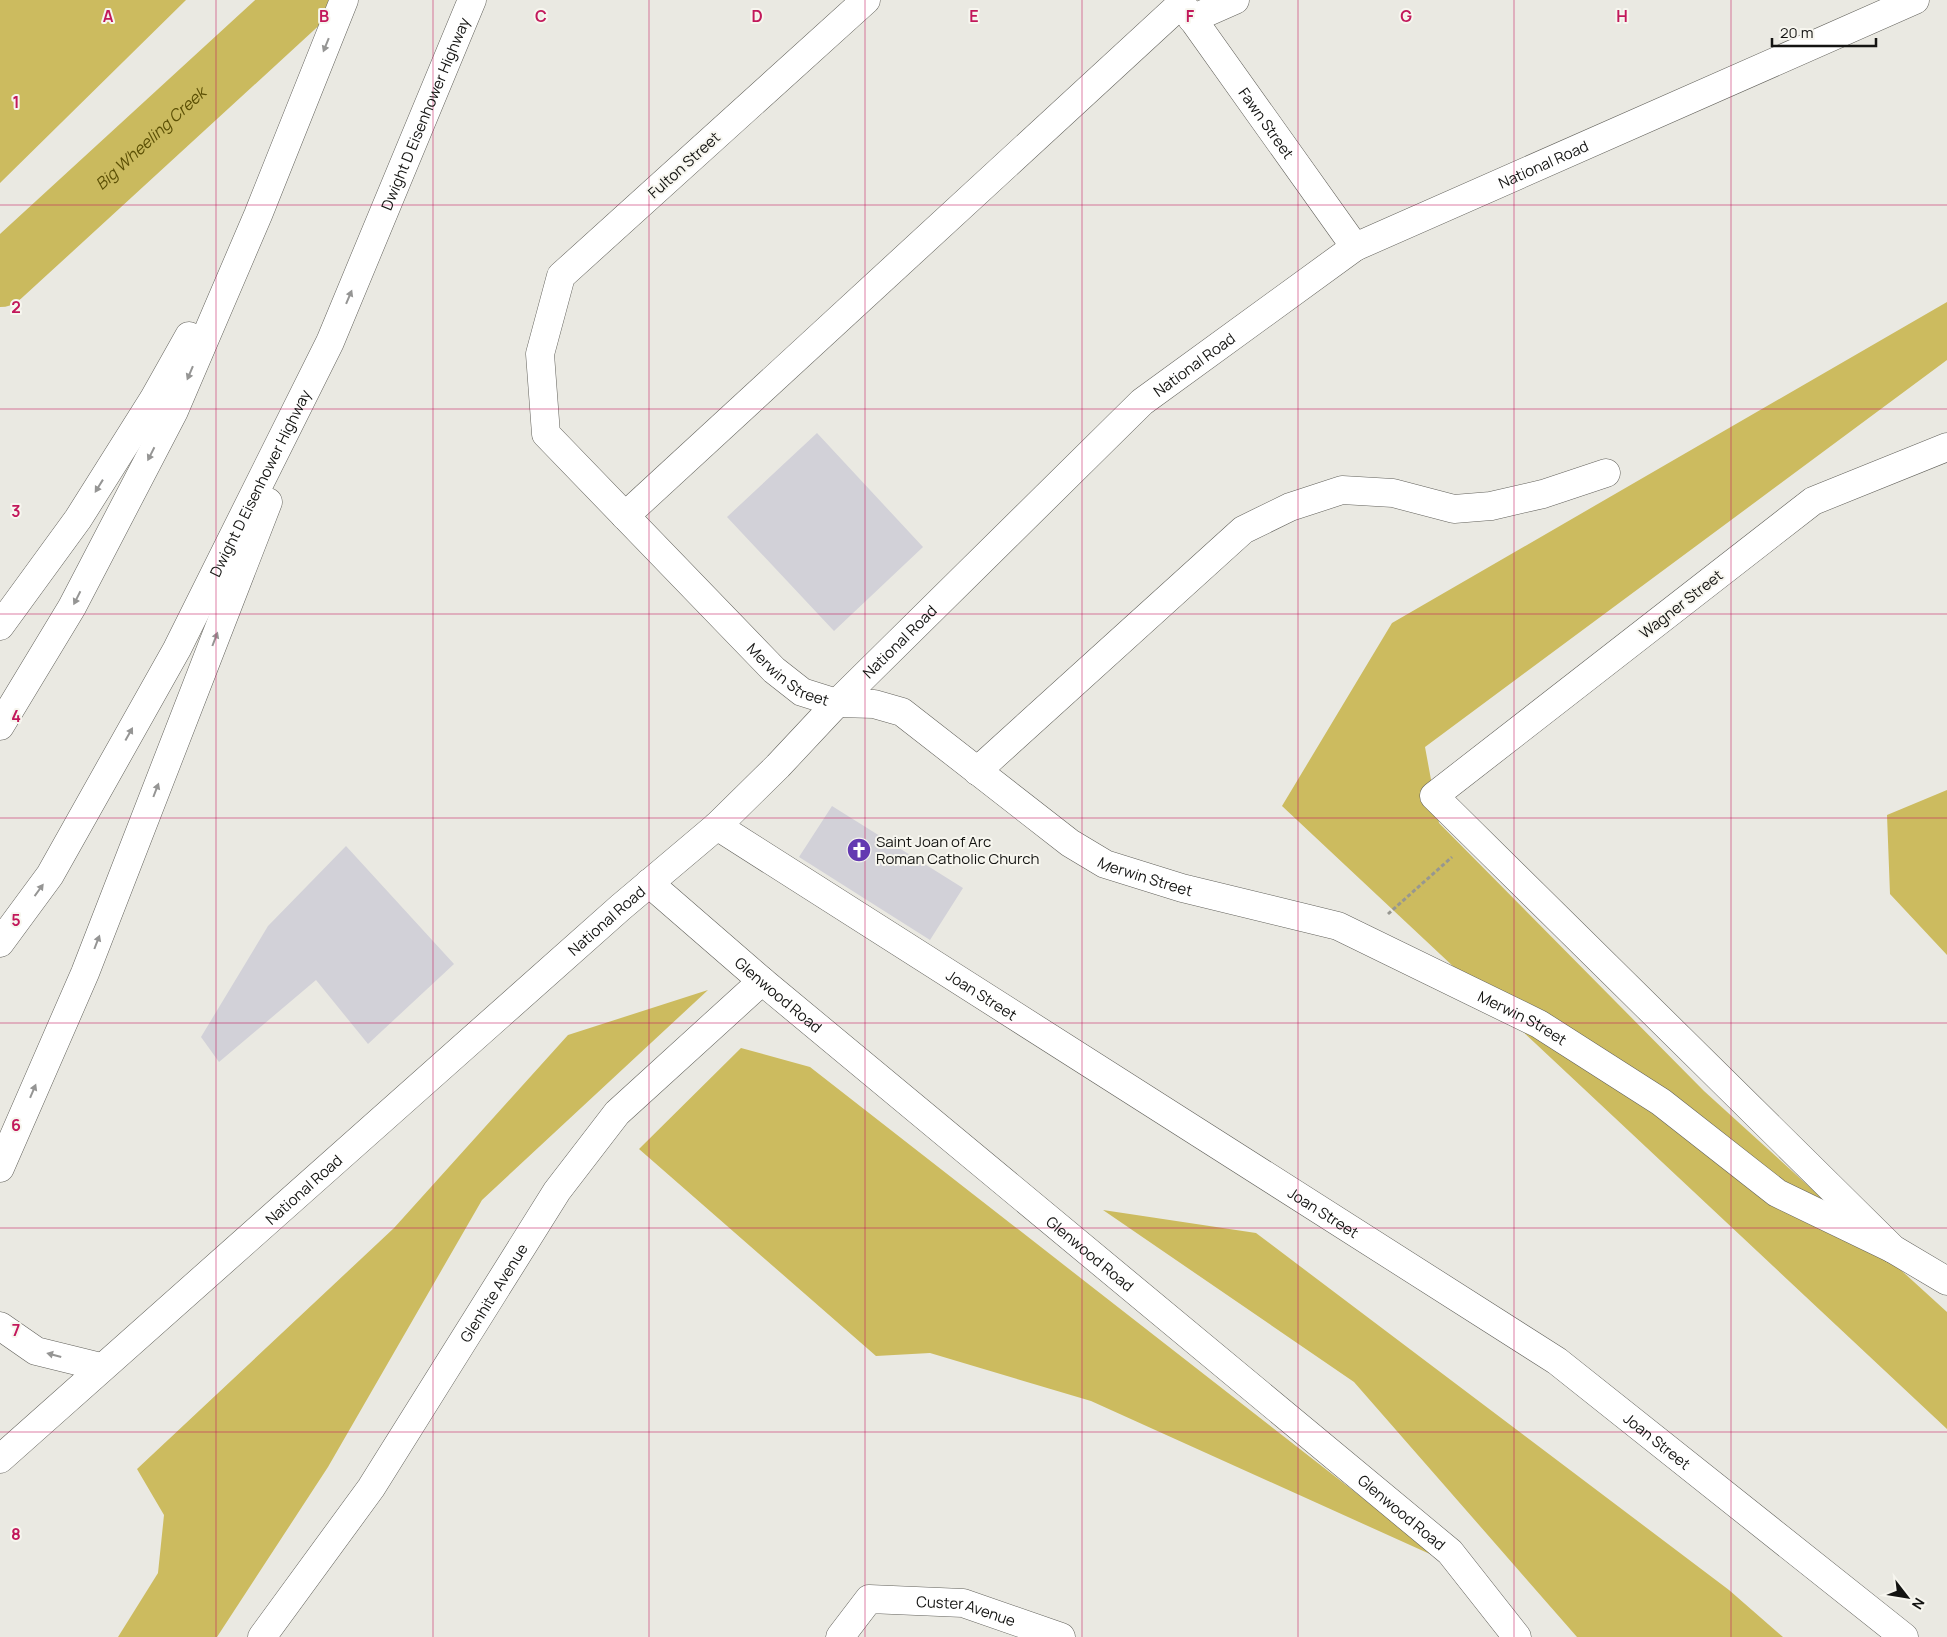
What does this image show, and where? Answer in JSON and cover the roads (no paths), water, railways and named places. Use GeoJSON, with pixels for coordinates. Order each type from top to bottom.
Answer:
{"type":"FeatureCollection","features":[{"type":"Feature","properties":{"kind":"main road"},"geometry":{"type":"LineString","coordinates":[[0,726],[72,607],[164,406],[258,215],[344,0]]}},
{"type":"Feature","properties":{"kind":"main road","name":"Dwight D Eisenhower Highway"},"geometry":{"type":"LineString","coordinates":[[0,944],[50,875],[177,649],[330,342],[472,0]]}},
{"type":"Feature","properties":{"kind":"main road","name":"Fulton Street"},"geometry":{"type":"LineString","coordinates":[[540,354],[561,276],[866,0]]}},
{"type":"Feature","properties":{"kind":"main road"},"geometry":{"type":"LineString","coordinates":[[625,516],[1184,7],[1236,0]]}},
{"type":"Feature","properties":{"kind":"main road","name":"National Road"},"geometry":{"type":"LineString","coordinates":[[0,1459],[649,883],[717,826],[778,766],[837,703],[1142,402],[1354,247],[1916,0]]}},
{"type":"Feature","properties":{"kind":"main road","name":"Fawn Street"},"geometry":{"type":"LineString","coordinates":[[1184,7],[1354,247]]}},
{"type":"Feature","properties":{"kind":"main road"},"geometry":{"type":"LineString","coordinates":[[0,1168],[85,974],[330,342]]}},
{"type":"Feature","properties":{"kind":"main road","name":"Merwin Street"},"geometry":{"type":"LineString","coordinates":[[540,354],[546,434],[774,670],[802,692],[837,703],[874,704],[902,712],[1070,843],[1105,864],[1182,888],[1338,926],[1539,1024],[1661,1102],[1777,1193],[1893,1249],[1947,1281]]}},
{"type":"Feature","properties":{"kind":"main road"},"geometry":{"type":"LineString","coordinates":[[0,626],[164,406]]}},
{"type":"Feature","properties":{"kind":"main road","name":"Wagner Street"},"geometry":{"type":"LineString","coordinates":[[1434,796],[1813,501],[1947,447]]}},
{"type":"Feature","properties":{"kind":"main road"},"geometry":{"type":"LineString","coordinates":[[977,771],[1243,530],[1290,507],[1342,490],[1393,493],[1454,509],[1491,506],[1543,494],[1606,473]]}},
{"type":"Feature","properties":{"kind":"main road","name":"Merwin Street"},"geometry":{"type":"LineString","coordinates":[[1434,796],[1893,1249]]}},
{"type":"Feature","properties":{"kind":"main road","name":"Joan Street"},"geometry":{"type":"LineString","coordinates":[[717,826],[1556,1361],[1904,1637]]}},
{"type":"Feature","properties":{"kind":"main road","name":"Glenwood Road"},"geometry":{"type":"LineString","coordinates":[[649,883],[762,981],[1450,1552],[1517,1637]]}},
{"type":"Feature","properties":{"kind":"main road","name":"Glenhite Avenue"},"geometry":{"type":"LineString","coordinates":[[262,1637],[371,1488],[557,1190],[617,1113],[762,981]]}},
{"type":"Feature","properties":{"kind":"main road"},"geometry":{"type":"LineString","coordinates":[[0,1326],[36,1350],[102,1367]]}},
{"type":"Feature","properties":{"kind":"main road","name":"Custer Avenue"},"geometry":{"type":"LineString","coordinates":[[840,1637],[869,1599],[963,1603],[1061,1637]]}},
{"type":"Feature","properties":{"kind":"waterway","name":"Big Wheeling Creek"},"geometry":{"type":"LineString","coordinates":[[0,276],[301,0]]}},
{"type":"Feature","properties":{"kind":"place","name":"Saint Joan of Arc Roman Catholic Church"},"geometry":{"type":"Point","coordinates":[859,850]}}]}
